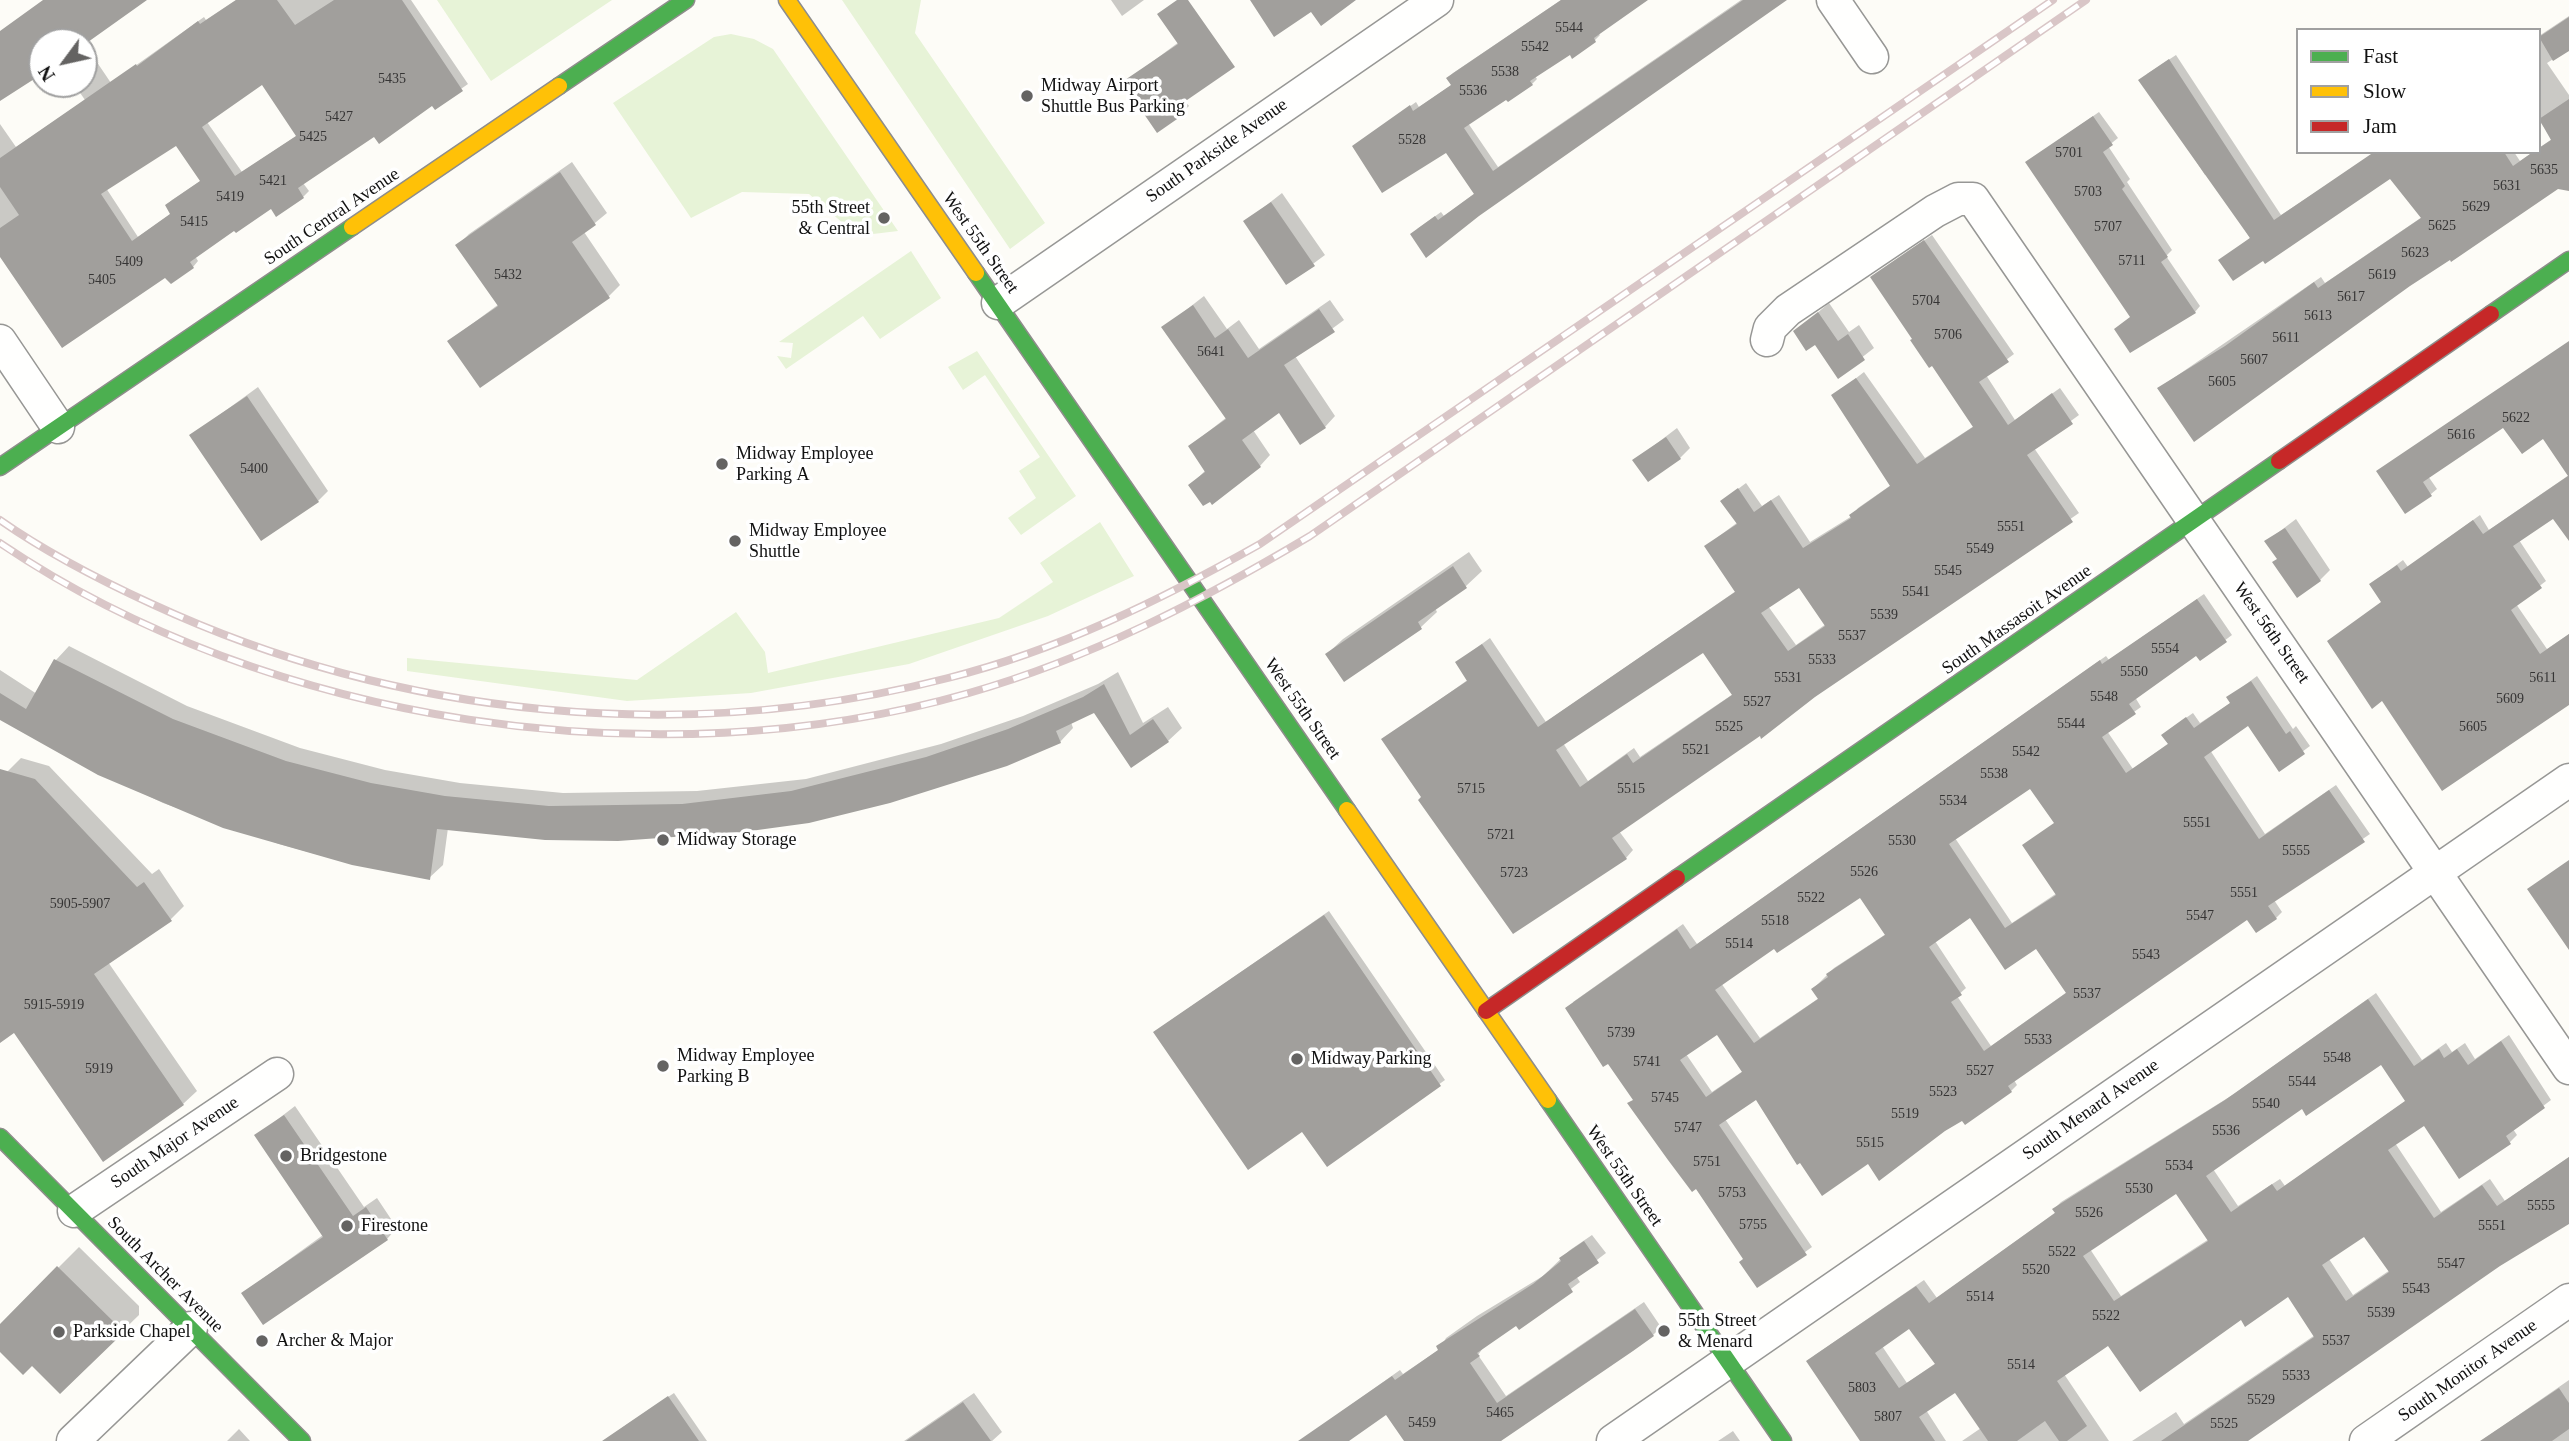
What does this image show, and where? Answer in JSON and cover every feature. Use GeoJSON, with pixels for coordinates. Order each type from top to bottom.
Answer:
{"type":"FeatureCollection","features":[{"type":"Feature","properties":{"kind":"main road","name":"South Central Avenue"},"geometry":{"type":"LineString","coordinates":[[0,467],[686,0]]}},
{"type":"Feature","properties":{"kind":"main road","name":"West 55th Street"},"geometry":{"type":"LineString","coordinates":[[788,0],[1783,1441]]}},
{"type":"Feature","properties":{"kind":"main road","name":"South Massasoit Avenue"},"geometry":{"type":"LineString","coordinates":[[1486,1011],[2569,260]]}},
{"type":"Feature","properties":{"kind":"main road","name":"South Archer Avenue"},"geometry":{"type":"LineString","coordinates":[[0,1137],[302,1441]]}},
{"type":"Feature","properties":{"kind":"street","name":"South Parkside Avenue"},"geometry":{"type":"LineString","coordinates":[[998,303],[1437,0]]}},
{"type":"Feature","properties":{"kind":"street"},"geometry":{"type":"LineString","coordinates":[[1833,0],[1872,57]]}},
{"type":"Feature","properties":{"kind":"street","name":"West 56th Street"},"geometry":{"type":"LineString","coordinates":[[1767,340],[1770,328],[1788,310],[1935,211],[1958,199],[1973,199],[2569,1068]]}},
{"type":"Feature","properties":{"kind":"street"},"geometry":{"type":"LineString","coordinates":[[0,341],[58,427]]}},
{"type":"Feature","properties":{"kind":"street","name":"South Menard Avenue"},"geometry":{"type":"LineString","coordinates":[[1613,1441],[2569,780]]}},
{"type":"Feature","properties":{"kind":"street","name":"South Major Avenue"},"geometry":{"type":"LineString","coordinates":[[74,1211],[277,1074]]}},
{"type":"Feature","properties":{"kind":"street","name":"South Monitor Avenue"},"geometry":{"type":"LineString","coordinates":[[2366,1441],[2569,1300]]}},
{"type":"Feature","properties":{"kind":"street"},"geometry":{"type":"LineString","coordinates":[[73,1441],[191,1328]]}},
{"type":"Feature","properties":{"kind":"green space"},"geometry":{"type":"Polygon","coordinates":[[[437,0],[612,0],[491,81],[437,0]]]}},
{"type":"Feature","properties":{"kind":"green space"},"geometry":{"type":"Polygon","coordinates":[[[842,0],[921,0],[915,33],[1045,223],[1010,249],[842,0]]]}},
{"type":"Feature","properties":{"kind":"green space"},"geometry":{"type":"Polygon","coordinates":[[[731,34],[754,39],[773,49],[898,231],[873,234],[844,224],[809,194],[742,192],[691,218],[613,103],[714,37],[731,34]]]}},
{"type":"Feature","properties":{"kind":"green space"},"geometry":{"type":"Polygon","coordinates":[[[911,251],[941,298],[880,339],[863,316],[786,369],[777,356],[791,358],[793,343],[779,342],[911,251]]]}},
{"type":"Feature","properties":{"kind":"green space"},"geometry":{"type":"Polygon","coordinates":[[[977,351],[1076,496],[1021,535],[1008,518],[1036,498],[1019,471],[1040,457],[985,375],[963,390],[948,367],[977,351]]]}},
{"type":"Feature","properties":{"kind":"green space"},"geometry":{"type":"Polygon","coordinates":[[[1100,522],[1134,576],[1048,616],[909,664],[751,693],[627,701],[407,671],[407,658],[637,680],[736,612],[765,652],[768,673],[999,618],[1053,582],[1040,563],[1100,522]]]}},
{"type":"Feature","properties":{"kind":"building"},"geometry":{"type":"Polygon","coordinates":[[[43,0],[147,0],[98,35],[98,28],[28,28],[28,83],[0,101],[0,31],[43,0]]]}},
{"type":"Feature","properties":{"kind":"building"},"geometry":{"type":"Polygon","coordinates":[[[236,0],[277,0],[295,25],[334,0],[402,0],[463,91],[435,110],[432,106],[379,144],[374,137],[298,188],[304,198],[276,217],[271,209],[236,233],[234,231],[190,262],[194,268],[171,284],[165,278],[62,348],[0,257],[0,228],[19,215],[0,187],[0,158],[87,98],[98,98],[98,90],[136,64],[137,66],[198,21],[200,24],[236,0]],[[262,85],[202,127],[235,176],[296,136],[262,85]],[[176,146],[101,194],[132,241],[170,214],[165,205],[200,181],[176,146]]]}},
{"type":"Feature","properties":{"kind":"building"},"geometry":{"type":"Polygon","coordinates":[[[1177,0],[1188,0],[1235,67],[1174,109],[1180,117],[1157,133],[1122,82],[1178,44],[1157,14],[1177,0]]]}},
{"type":"Feature","properties":{"kind":"building"},"geometry":{"type":"Polygon","coordinates":[[[1250,0],[1356,0],[1321,26],[1311,12],[1274,37],[1250,0]]]}},
{"type":"Feature","properties":{"kind":"building"},"geometry":{"type":"Polygon","coordinates":[[[1561,0],[1648,0],[1594,38],[1596,42],[1572,59],[1570,55],[1530,81],[1533,85],[1464,128],[1493,171],[1743,0],[1787,0],[1479,216],[1426,258],[1410,234],[1435,216],[1438,220],[1474,194],[1446,153],[1382,193],[1352,146],[1410,105],[1413,111],[1451,85],[1446,78],[1561,0]]]}},
{"type":"Feature","properties":{"kind":"building"},"geometry":{"type":"Polygon","coordinates":[[[2569,17],[2569,51],[2553,61],[2541,36],[2569,17]]]}},
{"type":"Feature","properties":{"kind":"building"},"geometry":{"type":"Polygon","coordinates":[[[2169,59],[2274,220],[2371,154],[2505,154],[2513,166],[2530,154],[2541,154],[2541,147],[2551,140],[2541,118],[2569,99],[2569,191],[2558,189],[2451,262],[2450,260],[2410,286],[2194,442],[2157,388],[2225,346],[2314,282],[2318,288],[2421,218],[2390,179],[2265,264],[2263,261],[2233,281],[2218,260],[2250,238],[2138,80],[2169,59]]]}},
{"type":"Feature","properties":{"kind":"building"},"geometry":{"type":"Polygon","coordinates":[[[2093,116],[2113,145],[2103,152],[2125,186],[2122,189],[2168,257],[2161,262],[2196,313],[2130,353],[2114,329],[2130,317],[2025,162],[2093,116]]]}},
{"type":"Feature","properties":{"kind":"building"},"geometry":{"type":"Polygon","coordinates":[[[560,172],[596,225],[572,242],[610,298],[480,388],[447,341],[498,306],[455,245],[560,172]]]}},
{"type":"Feature","properties":{"kind":"building"},"geometry":{"type":"Polygon","coordinates":[[[1271,202],[1315,266],[1286,285],[1243,221],[1271,202]]]}},
{"type":"Feature","properties":{"kind":"building"},"geometry":{"type":"Polygon","coordinates":[[[1924,240],[2009,362],[1979,382],[2008,425],[2052,393],[2073,424],[2027,455],[2073,522],[1815,697],[1761,739],[1760,736],[1612,838],[1627,859],[1513,934],[1418,800],[1421,797],[1381,739],[1467,681],[1455,662],[1482,644],[1538,727],[1735,592],[1704,546],[1737,524],[1720,501],[1738,488],[1754,512],[1771,500],[1803,548],[1851,518],[1849,515],[1890,486],[1831,395],[1856,378],[1917,464],[1973,427],[1932,366],[1929,368],[1870,277],[1924,240]],[[1799,588],[1761,613],[1788,651],[1825,626],[1799,588]],[[1703,653],[1556,750],[1580,787],[1627,754],[1633,763],[1732,695],[1703,653]]]}},
{"type":"Feature","properties":{"kind":"building"},"geometry":{"type":"Polygon","coordinates":[[[1193,305],[1215,338],[1228,329],[1248,358],[1319,309],[1335,332],[1284,365],[1326,428],[1300,445],[1279,413],[1242,440],[1261,467],[1212,505],[1210,502],[1203,506],[1188,485],[1205,472],[1188,446],[1226,419],[1161,327],[1193,305]]]}},
{"type":"Feature","properties":{"kind":"building"},"geometry":{"type":"Polygon","coordinates":[[[1818,312],[1838,341],[1848,334],[1865,360],[1838,379],[1815,345],[1806,351],[1793,331],[1818,312]]]}},
{"type":"Feature","properties":{"kind":"building"},"geometry":{"type":"Polygon","coordinates":[[[2569,341],[2569,541],[2553,519],[2513,546],[2542,588],[2511,610],[2540,654],[2569,634],[2569,705],[2442,791],[2382,701],[2372,709],[2327,641],[2381,602],[2369,584],[2397,565],[2401,571],[2473,520],[2483,534],[2568,476],[2543,439],[2522,454],[2503,428],[2423,482],[2432,496],[2405,514],[2376,471],[2569,341]]]}},
{"type":"Feature","properties":{"kind":"building"},"geometry":{"type":"Polygon","coordinates":[[[247,396],[319,502],[261,541],[189,435],[247,396]]]}},
{"type":"Feature","properties":{"kind":"building"},"geometry":{"type":"Polygon","coordinates":[[[1666,437],[1681,459],[1648,482],[1632,460],[1666,437]]]}},
{"type":"Feature","properties":{"kind":"building"},"geometry":{"type":"Polygon","coordinates":[[[2285,528],[2321,581],[2297,598],[2272,562],[2277,559],[2264,541],[2285,528]]]}},
{"type":"Feature","properties":{"kind":"building"},"geometry":{"type":"Polygon","coordinates":[[[1453,566],[1467,588],[1418,622],[1422,629],[1344,682],[1325,654],[1453,566]]]}},
{"type":"Feature","properties":{"kind":"building"},"geometry":{"type":"Polygon","coordinates":[[[2197,599],[2227,642],[2200,661],[2196,656],[2129,704],[2136,714],[2102,737],[2126,773],[2168,744],[2161,735],[2186,717],[2194,728],[2230,703],[2226,697],[2251,681],[2286,734],[2290,731],[2305,754],[2279,772],[2248,726],[2204,757],[2259,839],[2329,790],[2365,842],[2268,906],[2277,919],[2256,933],[2247,920],[2008,1086],[2012,1092],[1965,1125],[1962,1121],[1945,1131],[1879,1181],[1868,1164],[1822,1196],[1800,1163],[1797,1165],[1756,1100],[1719,1125],[1807,1255],[1757,1288],[1739,1262],[1743,1259],[1696,1189],[1692,1192],[1668,1160],[1627,1103],[1633,1100],[1608,1064],[1603,1067],[1565,1008],[1677,929],[1690,949],[2100,660],[2102,664],[2197,599]],[[2030,789],[1949,844],[2005,928],[2056,895],[2022,845],[2054,823],[2030,789]],[[1860,898],[1777,953],[1774,949],[1715,990],[1754,1043],[1818,999],[1811,989],[1828,977],[1826,974],[1885,935],[1860,898]],[[1970,918],[1929,947],[1962,995],[1951,1002],[1984,1051],[2066,993],[2036,949],[2005,970],[1970,918]],[[1717,1035],[1680,1060],[1706,1097],[1742,1072],[1717,1035]]]}},
{"type":"Feature","properties":{"kind":"building"},"geometry":{"type":"Polygon","coordinates":[[[54,659],[173,719],[286,761],[371,783],[445,796],[549,806],[682,804],[791,791],[926,757],[1008,729],[1083,697],[1104,684],[1130,735],[1153,719],[1169,742],[1131,768],[1094,713],[1056,731],[1061,743],[1007,766],[890,803],[809,823],[743,832],[618,841],[545,840],[437,829],[430,880],[352,865],[223,828],[98,775],[0,720],[0,693],[26,709],[54,659]]]}},
{"type":"Feature","properties":{"kind":"building"},"geometry":{"type":"Polygon","coordinates":[[[0,769],[35,779],[137,887],[144,882],[172,921],[94,974],[184,1105],[103,1162],[14,1033],[0,1043],[0,769]]]}},
{"type":"Feature","properties":{"kind":"building"},"geometry":{"type":"Polygon","coordinates":[[[2569,860],[2569,950],[2527,889],[2569,860]]]}},
{"type":"Feature","properties":{"kind":"building","name":"Midway Parking"},"geometry":{"type":"Polygon","coordinates":[[[1324,915],[1441,1086],[1327,1167],[1302,1132],[1248,1170],[1153,1032],[1324,915]]]}},
{"type":"Feature","properties":{"kind":"building"},"geometry":{"type":"Polygon","coordinates":[[[2368,999],[2414,1066],[2439,1049],[2444,1058],[2457,1049],[2468,1065],[2501,1041],[2545,1108],[2506,1136],[2511,1144],[2459,1179],[2424,1126],[2388,1150],[2434,1218],[2482,1185],[2497,1206],[2569,1157],[2569,1224],[2500,1266],[2248,1441],[2161,1441],[2314,1337],[2288,1297],[2245,1327],[2241,1320],[2140,1392],[2108,1346],[2057,1381],[2087,1426],[2067,1441],[2059,1441],[2045,1421],[2017,1441],[1988,1441],[1955,1393],[1919,1417],[1935,1441],[1860,1441],[1806,1361],[1916,1286],[1929,1303],[2055,1213],[2052,1209],[2225,1100],[2368,999]],[[2381,1065],[2306,1116],[2302,1109],[2206,1176],[2231,1212],[2272,1184],[2277,1191],[2405,1101],[2381,1065]],[[2176,1194],[2083,1256],[2114,1301],[2208,1241],[2176,1194]],[[2364,1237],[2322,1265],[2346,1301],[2389,1272],[2364,1237]],[[1909,1329],[1875,1353],[1899,1388],[1935,1364],[1909,1329]]]}},
{"type":"Feature","properties":{"kind":"building","name":"Firestone"},"geometry":{"type":"Polygon","coordinates":[[[284,1115],[353,1216],[366,1207],[388,1240],[263,1325],[241,1293],[323,1237],[254,1135],[284,1115]]]}},
{"type":"Feature","properties":{"kind":"building"},"geometry":{"type":"Polygon","coordinates":[[[1584,1241],[1599,1263],[1568,1284],[1573,1292],[1519,1330],[1516,1326],[1477,1353],[1480,1356],[1470,1363],[1497,1403],[1635,1309],[1654,1336],[1633,1351],[1501,1441],[1404,1441],[1386,1415],[1349,1441],[1298,1441],[1392,1376],[1395,1380],[1438,1350],[1436,1346],[1533,1284],[1561,1261],[1559,1258],[1584,1241]]]}},
{"type":"Feature","properties":{"kind":"building","name":"Parkside Chapel"},"geometry":{"type":"Polygon","coordinates":[[[57,1266],[119,1327],[119,1337],[60,1394],[32,1366],[23,1375],[0,1352],[0,1324],[57,1266]]]}},
{"type":"Feature","properties":{"kind":"building"},"geometry":{"type":"Polygon","coordinates":[[[2559,1388],[2569,1403],[2569,1429],[2552,1441],[2480,1441],[2559,1388]]]}},
{"type":"Feature","properties":{"kind":"building"},"geometry":{"type":"Polygon","coordinates":[[[668,1396],[699,1441],[602,1441],[668,1396]]]}},
{"type":"Feature","properties":{"kind":"building"},"geometry":{"type":"Polygon","coordinates":[[[963,1402],[991,1441],[906,1441],[963,1402]]]}},
{"type":"Feature","properties":{"kind":"railway"},"geometry":{"type":"LineString","coordinates":[[0,520],[55,555],[113,585],[246,643],[343,673],[442,695],[543,709],[645,715],[747,711],[848,699],[948,678],[1030,653],[1108,622],[1185,585],[1260,544],[2053,0]]}},
{"type":"Feature","properties":{"kind":"railway"},"geometry":{"type":"LineString","coordinates":[[0,543],[106,605],[221,656],[343,694],[469,720],[597,733],[724,733],[849,720],[969,693],[1058,663],[1144,626],[1228,583],[1310,536],[2086,0]]}},
{"type":"Feature","properties":{"kind":"traffic: fast"},"geometry":{"type":"LineString","coordinates":[[559,86],[686,0]]}},
{"type":"Feature","properties":{"kind":"traffic: fast"},"geometry":{"type":"LineString","coordinates":[[0,467],[352,227]]}},
{"type":"Feature","properties":{"kind":"traffic: fast"},"geometry":{"type":"LineString","coordinates":[[2491,314],[2569,260]]}},
{"type":"Feature","properties":{"kind":"traffic: fast"},"geometry":{"type":"LineString","coordinates":[[976,273],[1347,810]]}},
{"type":"Feature","properties":{"kind":"traffic: fast"},"geometry":{"type":"LineString","coordinates":[[1677,878],[2279,461]]}},
{"type":"Feature","properties":{"kind":"traffic: fast"},"geometry":{"type":"LineString","coordinates":[[1548,1100],[1783,1441]]}},
{"type":"Feature","properties":{"kind":"traffic: fast"},"geometry":{"type":"LineString","coordinates":[[0,1137],[302,1441]]}},
{"type":"Feature","properties":{"kind":"traffic: slow"},"geometry":{"type":"LineString","coordinates":[[787,0],[976,273]]}},
{"type":"Feature","properties":{"kind":"traffic: slow"},"geometry":{"type":"LineString","coordinates":[[352,227],[559,86]]}},
{"type":"Feature","properties":{"kind":"traffic: slow"},"geometry":{"type":"LineString","coordinates":[[1347,810],[1548,1100]]}},
{"type":"Feature","properties":{"kind":"traffic: jam"},"geometry":{"type":"LineString","coordinates":[[2279,461],[2491,314]]}},
{"type":"Feature","properties":{"kind":"traffic: jam"},"geometry":{"type":"LineString","coordinates":[[1486,1011],[1677,878]]}},
{"type":"Feature","properties":{"kind":"place","name":"Midway Airport Shuttle Bus Parking"},"geometry":{"type":"Point","coordinates":[1027,96]}},
{"type":"Feature","properties":{"kind":"place","name":"55th Street & Central"},"geometry":{"type":"Point","coordinates":[884,218]}},
{"type":"Feature","properties":{"kind":"place","name":"Midway Employee Parking A"},"geometry":{"type":"Point","coordinates":[722,464]}},
{"type":"Feature","properties":{"kind":"place","name":"Midway Employee Shuttle"},"geometry":{"type":"Point","coordinates":[735,541]}},
{"type":"Feature","properties":{"kind":"place","name":"Midway Storage"},"geometry":{"type":"Point","coordinates":[663,840]}},
{"type":"Feature","properties":{"kind":"place","name":"Midway Parking"},"geometry":{"type":"Point","coordinates":[1297,1059]}},
{"type":"Feature","properties":{"kind":"place","name":"Midway Employee Parking B"},"geometry":{"type":"Point","coordinates":[663,1066]}},
{"type":"Feature","properties":{"kind":"place","name":"Bridgestone"},"geometry":{"type":"Point","coordinates":[286,1156]}},
{"type":"Feature","properties":{"kind":"place","name":"Firestone"},"geometry":{"type":"Point","coordinates":[347,1226]}},
{"type":"Feature","properties":{"kind":"place","name":"55th Street & Menard"},"geometry":{"type":"Point","coordinates":[1664,1331]}},
{"type":"Feature","properties":{"kind":"place","name":"Parkside Chapel"},"geometry":{"type":"Point","coordinates":[59,1332]}},
{"type":"Feature","properties":{"kind":"place","name":"Archer & Major"},"geometry":{"type":"Point","coordinates":[262,1341]}}]}
